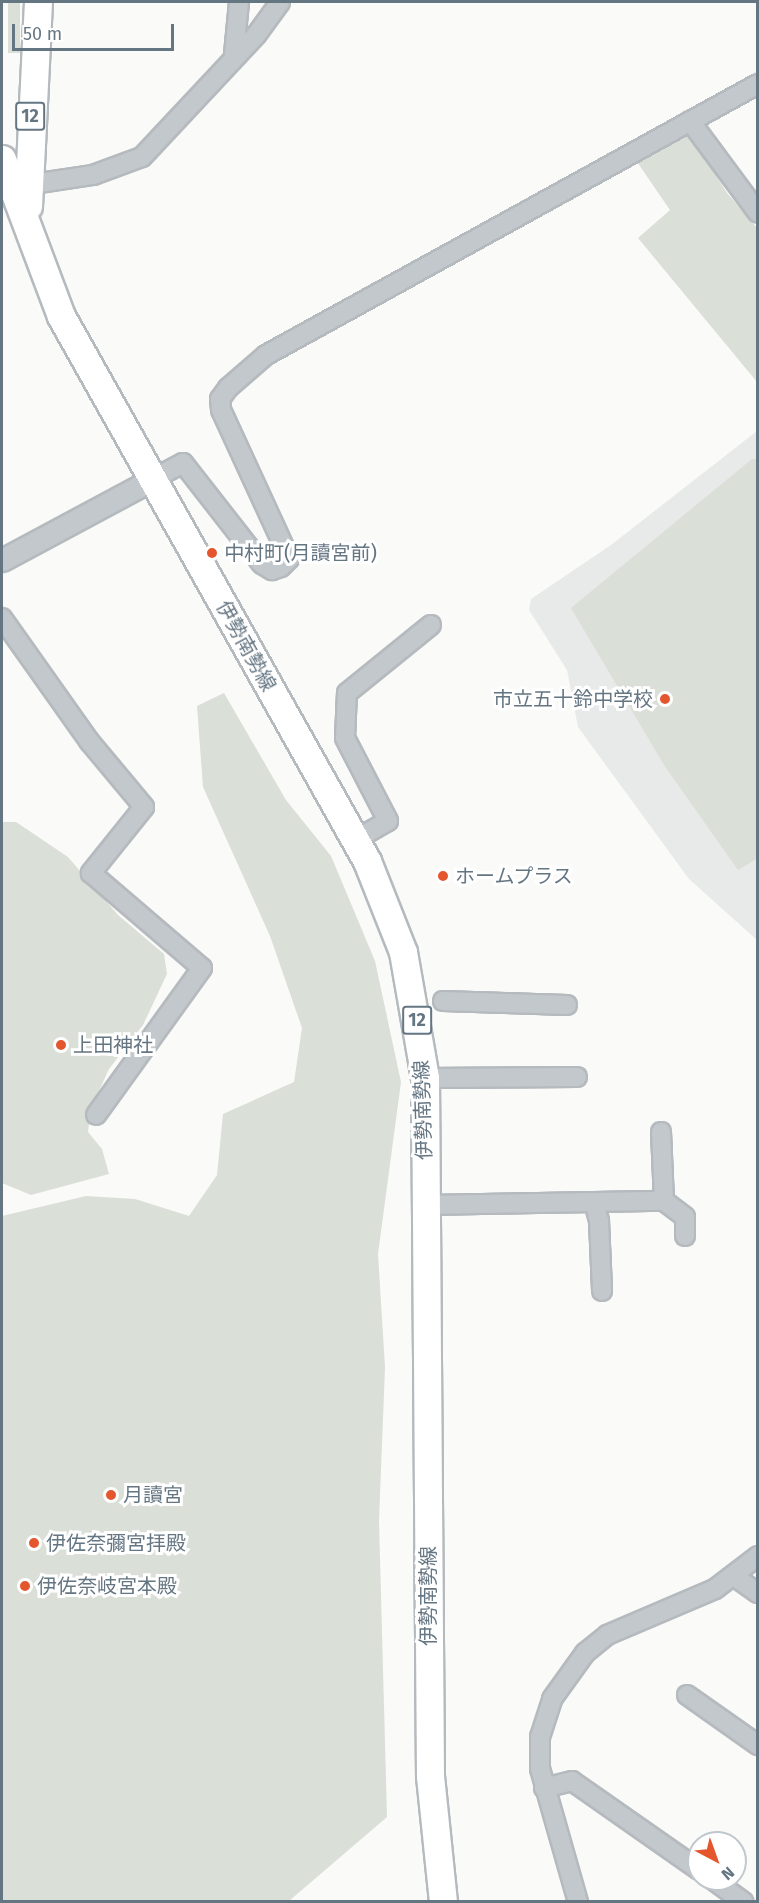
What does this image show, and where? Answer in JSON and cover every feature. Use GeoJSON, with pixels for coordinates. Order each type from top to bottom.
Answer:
{"type":"FeatureCollection","features":[{"type":"Feature","properties":{"kind":"main road","name":"伊勢南勢線"},"geometry":{"type":"LineString","coordinates":[[31,231],[26,185],[38,2]]}},
{"type":"Feature","properties":{"kind":"main road","name":"伊勢南勢線"},"geometry":{"type":"LineString","coordinates":[[2,159],[31,231],[61,316],[355,840],[391,913],[403,952],[425,1078],[430,1776],[443,1902]]}},
{"type":"Feature","properties":{"kind":"street"},"geometry":{"type":"LineString","coordinates":[[234,54],[239,2]]}},
{"type":"Feature","properties":{"kind":"street"},"geometry":{"type":"LineString","coordinates":[[26,185],[93,175],[142,157],[161,141],[234,54],[256,34],[280,2]]}},
{"type":"Feature","properties":{"kind":"street"},"geometry":{"type":"LineString","coordinates":[[2,560],[183,463],[262,564],[272,570],[281,567],[289,559],[221,410],[220,399],[228,388],[266,355],[758,84]]}},
{"type":"Feature","properties":{"kind":"street"},"geometry":{"type":"LineString","coordinates":[[690,121],[758,213]]}},
{"type":"Feature","properties":{"kind":"street"},"geometry":{"type":"LineString","coordinates":[[2,618],[89,741],[144,807],[91,873],[202,968],[96,1115]]}},
{"type":"Feature","properties":{"kind":"street"},"geometry":{"type":"LineString","coordinates":[[355,840],[388,821],[345,738],[347,693],[430,625]]}},
{"type":"Feature","properties":{"kind":"street"},"geometry":{"type":"LineString","coordinates":[[443,1001],[567,1005]]}},
{"type":"Feature","properties":{"kind":"street"},"geometry":{"type":"LineString","coordinates":[[425,1078],[577,1077]]}},
{"type":"Feature","properties":{"kind":"street"},"geometry":{"type":"LineString","coordinates":[[661,1132],[663,1201]]}},
{"type":"Feature","properties":{"kind":"street"},"geometry":{"type":"LineString","coordinates":[[425,1205],[663,1201],[684,1216],[685,1236]]}},
{"type":"Feature","properties":{"kind":"street"},"geometry":{"type":"LineString","coordinates":[[594,1202],[599,1221],[602,1291]]}},
{"type":"Feature","properties":{"kind":"street"},"geometry":{"type":"LineString","coordinates":[[580,1901],[544,1788],[540,1755],[545,1719],[567,1674],[585,1653],[607,1635],[685,1604],[735,1577],[758,1556]]}},
{"type":"Feature","properties":{"kind":"street"},"geometry":{"type":"LineString","coordinates":[[735,1577],[758,1593]]}},
{"type":"Feature","properties":{"kind":"street"},"geometry":{"type":"LineString","coordinates":[[687,1695],[758,1744]]}},
{"type":"Feature","properties":{"kind":"street"},"geometry":{"type":"LineString","coordinates":[[544,1788],[572,1781],[687,1862]]}},
{"type":"Feature","properties":{"kind":"street"},"geometry":{"type":"LineString","coordinates":[[729,1891],[744,1902]]}},
{"type":"Feature","properties":{"kind":"shaded area"},"geometry":{"type":"Polygon","coordinates":[[[8,2],[20,2],[20,53],[8,53],[8,2]]]}},
{"type":"Feature","properties":{"kind":"shaded area"},"geometry":{"type":"Polygon","coordinates":[[[684,132],[690,134],[727,193],[757,228],[757,382],[638,238],[670,210],[635,159],[684,132]]]}},
{"type":"Feature","properties":{"kind":"shaded area","name":"市立五十鈴中学校"},"geometry":{"type":"Polygon","coordinates":[[[757,431],[757,940],[689,879],[578,727],[567,670],[529,610],[531,599],[611,545],[757,431]]]}},
{"type":"Feature","properties":{"kind":"shaded area","name":"市立五十鈴中学校"},"geometry":{"type":"Polygon","coordinates":[[[752,459],[757,459],[758,858],[738,870],[664,765],[571,608],[752,459]]]}},
{"type":"Feature","properties":{"kind":"shaded area"},"geometry":{"type":"Polygon","coordinates":[[[224,693],[286,800],[331,856],[375,961],[401,1082],[378,1254],[385,1367],[379,1521],[387,1817],[289,1901],[2,1901],[2,1216],[86,1196],[135,1199],[189,1216],[217,1175],[223,1114],[294,1082],[302,1028],[270,936],[203,787],[197,706],[224,693]]]}},
{"type":"Feature","properties":{"kind":"shaded area","name":"上田神社"},"geometry":{"type":"Polygon","coordinates":[[[2,822],[16,822],[68,857],[118,915],[164,954],[167,974],[143,1025],[109,1069],[91,1108],[88,1132],[102,1149],[109,1174],[31,1195],[2,1183],[2,822]]]}},
{"type":"Feature","properties":{"kind":"place","name":"中村町(月讀宮前)"},"geometry":{"type":"Point","coordinates":[212,553]}},
{"type":"Feature","properties":{"kind":"place","name":"市立五十鈴中学校"},"geometry":{"type":"Point","coordinates":[665,699]}},
{"type":"Feature","properties":{"kind":"place","name":"ホームプラス"},"geometry":{"type":"Point","coordinates":[443,876]}},
{"type":"Feature","properties":{"kind":"place","name":"上田神社"},"geometry":{"type":"Point","coordinates":[61,1045]}},
{"type":"Feature","properties":{"kind":"place","name":"月讀宮"},"geometry":{"type":"Point","coordinates":[111,1495]}},
{"type":"Feature","properties":{"kind":"place","name":"伊佐奈彌宮拝殿"},"geometry":{"type":"Point","coordinates":[34,1543]}},
{"type":"Feature","properties":{"kind":"place","name":"伊佐奈岐宮本殿"},"geometry":{"type":"Point","coordinates":[25,1586]}}]}
